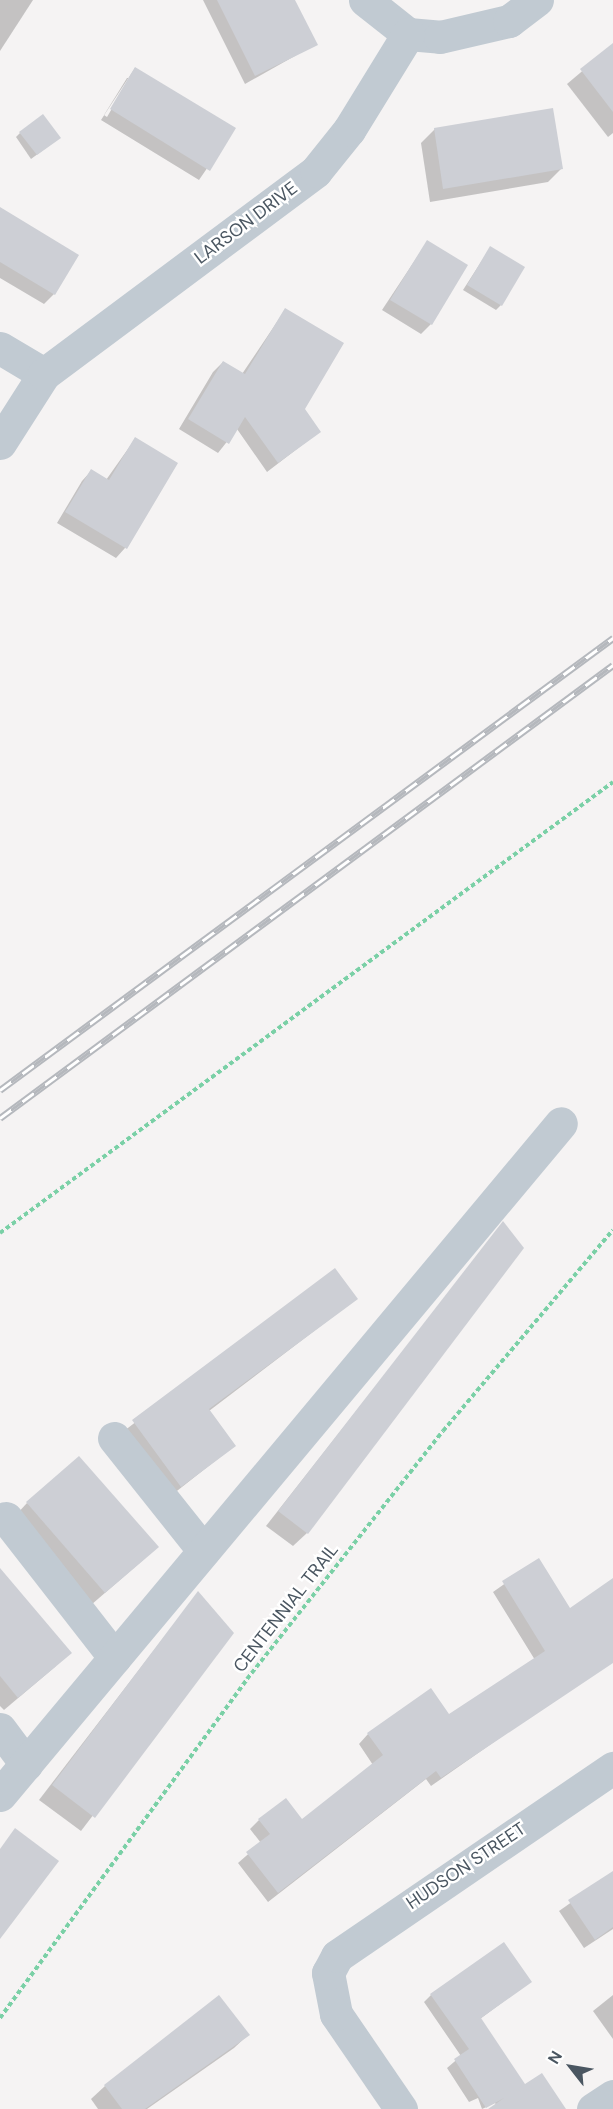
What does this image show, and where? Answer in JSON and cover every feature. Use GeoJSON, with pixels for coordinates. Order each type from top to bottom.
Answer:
{"type":"FeatureCollection","features":[{"type":"Feature","properties":{"kind":"street"},"geometry":{"type":"LineString","coordinates":[[365,0],[408,34],[477,33],[509,21],[537,0]]}},
{"type":"Feature","properties":{"kind":"street","name":"LARSON DRIVE"},"geometry":{"type":"LineString","coordinates":[[44,374],[316,171],[349,130],[408,34]]}},
{"type":"Feature","properties":{"kind":"street"},"geometry":{"type":"LineString","coordinates":[[0,348],[44,374],[0,443]]}},
{"type":"Feature","properties":{"kind":"street"},"geometry":{"type":"LineString","coordinates":[[0,1795],[561,1123]]}},
{"type":"Feature","properties":{"kind":"street"},"geometry":{"type":"LineString","coordinates":[[114,1438],[204,1551]]}},
{"type":"Feature","properties":{"kind":"street"},"geometry":{"type":"LineString","coordinates":[[6,1518],[115,1658]]}},
{"type":"Feature","properties":{"kind":"street"},"geometry":{"type":"LineString","coordinates":[[0,1729],[26,1764]]}},
{"type":"Feature","properties":{"kind":"street","name":"HUDSON STREET"},"geometry":{"type":"LineString","coordinates":[[401,2109],[336,2014],[328,1973],[352,1942],[613,1768]]}},
{"type":"Feature","properties":{"kind":"street"},"geometry":{"type":"LineString","coordinates":[[593,2109],[613,2096]]}},
{"type":"Feature","properties":{"kind":"path"},"geometry":{"type":"LineString","coordinates":[[0,1233],[613,782]]}},
{"type":"Feature","properties":{"kind":"path","name":"CENTENNIAL TRAIL"},"geometry":{"type":"LineString","coordinates":[[0,2018],[247,1679],[443,1431],[613,1230]]}},
{"type":"Feature","properties":{"kind":"building"},"geometry":{"type":"Polygon","coordinates":[[[217,0],[295,0],[318,45],[255,76],[217,0]]]}},
{"type":"Feature","properties":{"kind":"building"},"geometry":{"type":"Polygon","coordinates":[[[613,43],[613,112],[580,69],[613,43]]]}},
{"type":"Feature","properties":{"kind":"building"},"geometry":{"type":"Polygon","coordinates":[[[135,67],[236,128],[210,171],[110,109],[135,67]]]}},
{"type":"Feature","properties":{"kind":"building"},"geometry":{"type":"Polygon","coordinates":[[[553,108],[563,169],[443,189],[434,128],[553,108]]]}},
{"type":"Feature","properties":{"kind":"building"},"geometry":{"type":"Polygon","coordinates":[[[43,114],[61,138],[37,155],[19,132],[43,114]]]}},
{"type":"Feature","properties":{"kind":"building"},"geometry":{"type":"Polygon","coordinates":[[[0,207],[79,255],[55,295],[0,262],[0,207]]]}},
{"type":"Feature","properties":{"kind":"building"},"geometry":{"type":"Polygon","coordinates":[[[427,240],[468,265],[432,325],[390,300],[427,240]]]}},
{"type":"Feature","properties":{"kind":"building"},"geometry":{"type":"Polygon","coordinates":[[[490,246],[525,267],[502,306],[467,285],[490,246]]]}},
{"type":"Feature","properties":{"kind":"building"},"geometry":{"type":"Polygon","coordinates":[[[285,308],[344,343],[305,409],[321,432],[278,463],[245,417],[229,444],[188,419],[223,361],[245,374],[285,308]]]}},
{"type":"Feature","properties":{"kind":"building"},"geometry":{"type":"Polygon","coordinates":[[[135,437],[178,463],[127,549],[65,512],[91,469],[109,480],[135,437]]]}},
{"type":"Feature","properties":{"kind":"building"},"geometry":{"type":"Polygon","coordinates":[[[503,1221],[524,1248],[308,1534],[278,1511],[503,1221]]]}},
{"type":"Feature","properties":{"kind":"building"},"geometry":{"type":"Polygon","coordinates":[[[335,1268],[358,1299],[209,1409],[236,1446],[181,1487],[132,1420],[335,1268]]]}},
{"type":"Feature","properties":{"kind":"building"},"geometry":{"type":"Polygon","coordinates":[[[79,1456],[159,1547],[105,1593],[26,1502],[79,1456]]]}},
{"type":"Feature","properties":{"kind":"building"},"geometry":{"type":"Polygon","coordinates":[[[539,1558],[570,1608],[613,1578],[613,1663],[441,1778],[436,1771],[278,1893],[246,1852],[270,1834],[258,1819],[286,1798],[302,1819],[383,1755],[367,1733],[431,1688],[449,1714],[545,1651],[502,1581],[539,1558]]]}},
{"type":"Feature","properties":{"kind":"building"},"geometry":{"type":"Polygon","coordinates":[[[0,1568],[72,1653],[18,1698],[0,1676],[0,1568]]]}},
{"type":"Feature","properties":{"kind":"building"},"geometry":{"type":"Polygon","coordinates":[[[198,1591],[234,1633],[95,1818],[52,1785],[198,1591]]]}},
{"type":"Feature","properties":{"kind":"building"},"geometry":{"type":"Polygon","coordinates":[[[15,1828],[59,1861],[0,1939],[0,1849],[15,1828]]]}},
{"type":"Feature","properties":{"kind":"building"},"geometry":{"type":"Polygon","coordinates":[[[613,1871],[613,1927],[595,1940],[568,1900],[613,1871]]]}},
{"type":"Feature","properties":{"kind":"building"},"geometry":{"type":"Polygon","coordinates":[[[504,1942],[532,1982],[481,2018],[525,2084],[542,2073],[566,2109],[488,2109],[504,2098],[486,2108],[454,2059],[469,2049],[430,1994],[504,1942]]]}},
{"type":"Feature","properties":{"kind":"building"},"geometry":{"type":"Polygon","coordinates":[[[219,1995],[250,2035],[145,2109],[122,2109],[104,2085],[219,1995]]]}},
{"type":"Feature","properties":{"kind":"railway"},"geometry":{"type":"LineString","coordinates":[[0,1090],[613,638]]}},
{"type":"Feature","properties":{"kind":"railway"},"geometry":{"type":"LineString","coordinates":[[0,1118],[613,665]]}}]}
